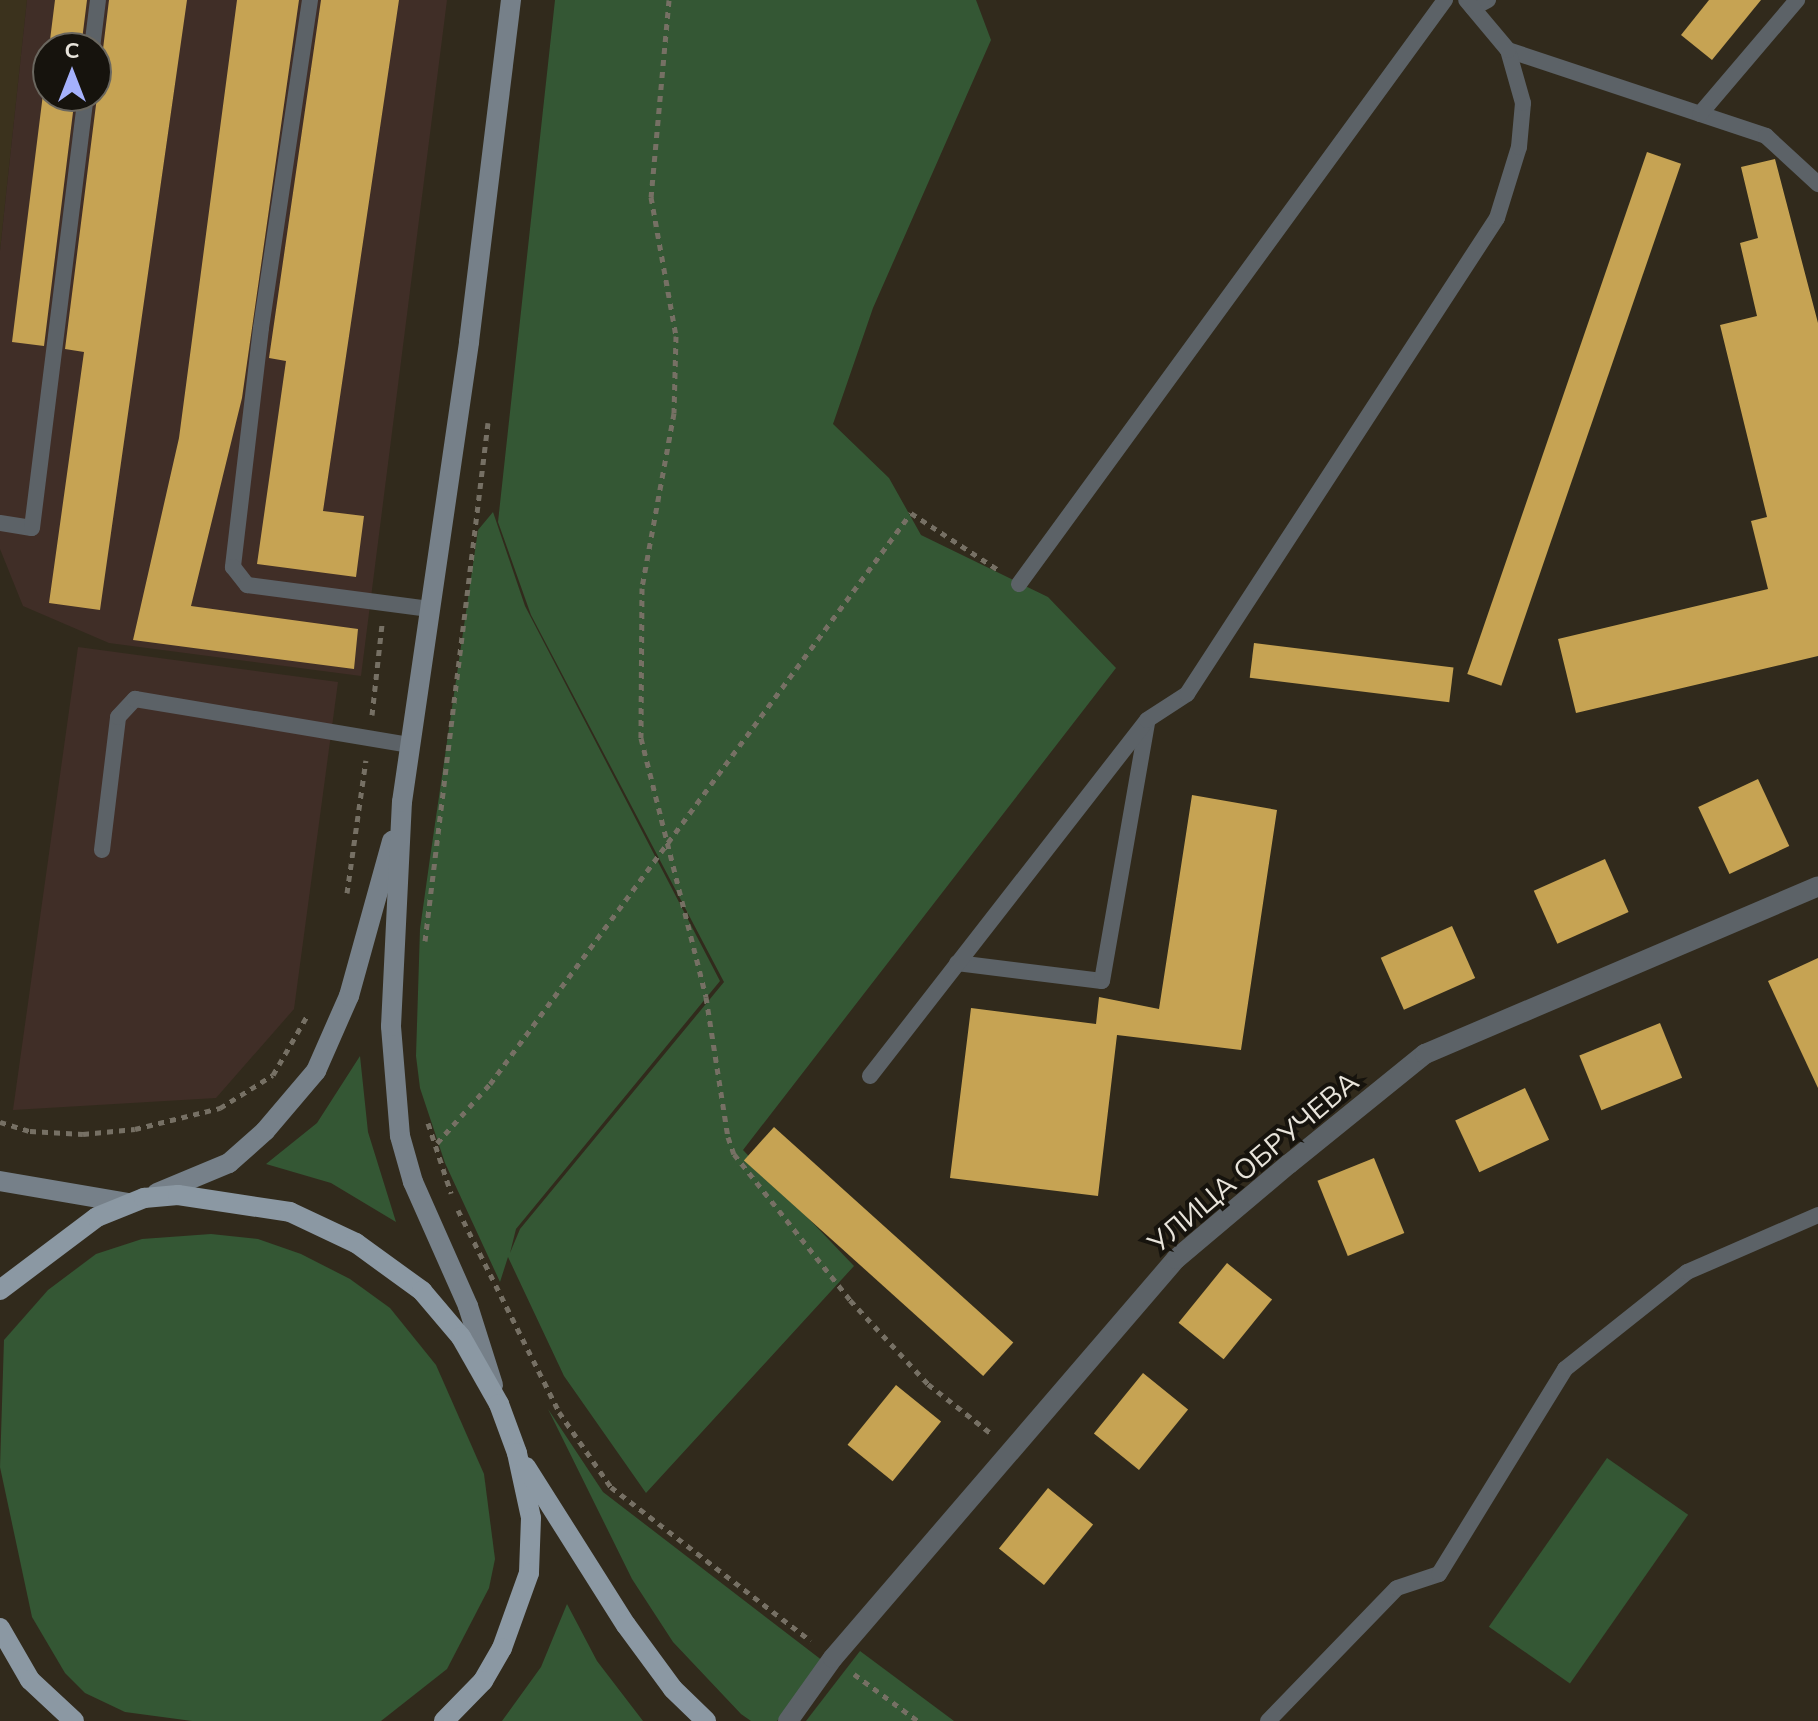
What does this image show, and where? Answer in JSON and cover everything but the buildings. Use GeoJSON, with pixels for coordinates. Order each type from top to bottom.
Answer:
{"type":"FeatureCollection","features":[{"type":"Feature","properties":{"kind":"main road"},"geometry":{"type":"LineString","coordinates":[[0,1290],[68,1235],[136,1200],[196,1196],[269,1207],[356,1243],[403,1275],[441,1312],[499,1404],[517,1453],[531,1518],[529,1573],[502,1648],[483,1681],[444,1721]]}},
{"type":"Feature","properties":{"kind":"main road"},"geometry":{"type":"LineString","coordinates":[[517,1453],[626,1625],[673,1689],[706,1721]]}},
{"type":"Feature","properties":{"kind":"main road"},"geometry":{"type":"LineString","coordinates":[[0,1628],[30,1680],[74,1721]]}},
{"type":"Feature","properties":{"kind":"street"},"geometry":{"type":"LineString","coordinates":[[499,1404],[468,1306],[413,1182],[400,1136],[391,1026],[402,802],[469,342],[511,0]]}},
{"type":"Feature","properties":{"kind":"street"},"geometry":{"type":"LineString","coordinates":[[0,1181],[136,1200],[189,1184],[229,1163],[265,1131],[316,1071],[349,996],[402,802]]}},
{"type":"Feature","properties":{"kind":"street","name":"УЛИЦА ОБРУЧЕВА"},"geometry":{"type":"LineString","coordinates":[[788,1721],[833,1658],[1176,1259],[1425,1054],[1818,886]]}},
{"type":"Feature","properties":{"kind":"lane"},"geometry":{"type":"LineString","coordinates":[[94,32],[98,0]]}},
{"type":"Feature","properties":{"kind":"lane"},"geometry":{"type":"LineString","coordinates":[[310,0],[261,328],[233,567],[247,585],[429,609]]}},
{"type":"Feature","properties":{"kind":"lane"},"geometry":{"type":"LineString","coordinates":[[1019,584],[1445,0]]}},
{"type":"Feature","properties":{"kind":"lane"},"geometry":{"type":"LineString","coordinates":[[870,1076],[1147,720],[1187,694],[1497,218],[1519,147],[1523,103],[1508,50],[1469,4],[1488,0]]}},
{"type":"Feature","properties":{"kind":"lane"},"geometry":{"type":"LineString","coordinates":[[1700,114],[1797,0]]}},
{"type":"Feature","properties":{"kind":"lane"},"geometry":{"type":"LineString","coordinates":[[1508,50],[1766,136],[1818,184]]}},
{"type":"Feature","properties":{"kind":"lane"},"geometry":{"type":"LineString","coordinates":[[0,523],[32,528],[84,112]]}},
{"type":"Feature","properties":{"kind":"lane"},"geometry":{"type":"LineString","coordinates":[[102,850],[118,717],[135,699],[410,745]]}},
{"type":"Feature","properties":{"kind":"lane"},"geometry":{"type":"LineString","coordinates":[[957,963],[1102,981],[1147,720]]}},
{"type":"Feature","properties":{"kind":"lane"},"geometry":{"type":"LineString","coordinates":[[1268,1721],[1397,1588],[1439,1574],[1565,1369],[1687,1272],[1818,1215]]}},
{"type":"Feature","properties":{"kind":"path"},"geometry":{"type":"LineString","coordinates":[[669,0],[651,197],[676,336],[674,413],[642,588],[641,738],[671,842],[734,1154],[850,1300],[928,1384],[1012,1450]]}},
{"type":"Feature","properties":{"kind":"path"},"geometry":{"type":"LineString","coordinates":[[424,950],[489,411]]}},
{"type":"Feature","properties":{"kind":"path"},"geometry":{"type":"LineString","coordinates":[[437,1143],[490,1084],[911,513],[1019,584]]}},
{"type":"Feature","properties":{"kind":"path"},"geometry":{"type":"LineString","coordinates":[[345,904],[385,602]]}},
{"type":"Feature","properties":{"kind":"path"},"geometry":{"type":"LineString","coordinates":[[0,1122],[30,1131],[83,1134],[135,1129],[220,1108],[273,1075],[311,1011]]}},
{"type":"Feature","properties":{"kind":"path"},"geometry":{"type":"LineString","coordinates":[[421,1108],[437,1143],[442,1171],[498,1294],[559,1412],[611,1487],[918,1721]]}},
{"type":"Feature","properties":{"kind":"shaded area"},"geometry":{"type":"Polygon","coordinates":[[[0,0],[27,0],[0,251],[0,0]]]}},
{"type":"Feature","properties":{"kind":"shaded area"},"geometry":{"type":"Polygon","coordinates":[[[27,0],[447,0],[361,676],[109,643],[23,606],[0,549],[0,251],[27,0]]]}},
{"type":"Feature","properties":{"kind":"shaded area"},"geometry":{"type":"Polygon","coordinates":[[[78,647],[338,682],[294,1009],[216,1098],[13,1110],[78,647]]]}},
{"type":"Feature","properties":{"kind":"green space"},"geometry":{"type":"Polygon","coordinates":[[[555,0],[976,0],[991,40],[873,308],[833,424],[889,478],[921,535],[1048,597],[1116,668],[743,1150],[854,1266],[646,1493],[564,1376],[508,1257],[500,1282],[445,1163],[420,1088],[416,1056],[420,929],[430,858],[478,530],[493,512],[525,606],[720,981],[516,1229],[510,1253],[520,1229],[724,982],[531,615],[498,522],[555,0]]]}},
{"type":"Feature","properties":{"kind":"green space"},"geometry":{"type":"Polygon","coordinates":[[[360,1056],[368,1132],[396,1222],[331,1183],[266,1164],[317,1123],[360,1056]]]}},
{"type":"Feature","properties":{"kind":"green space"},"geometry":{"type":"Polygon","coordinates":[[[211,1234],[258,1239],[301,1254],[350,1279],[390,1308],[436,1365],[484,1474],[495,1559],[489,1588],[447,1669],[381,1721],[192,1721],[125,1712],[85,1693],[65,1673],[32,1617],[0,1467],[4,1340],[48,1290],[96,1254],[142,1239],[211,1234]]]}},
{"type":"Feature","properties":{"kind":"green space"},"geometry":{"type":"Polygon","coordinates":[[[548,1409],[603,1492],[823,1661],[777,1721],[751,1721],[741,1714],[673,1642],[632,1579],[548,1409]]]}},
{"type":"Feature","properties":{"kind":"green space"},"geometry":{"type":"Polygon","coordinates":[[[1607,1458],[1688,1515],[1570,1684],[1489,1627],[1607,1458]]]}},
{"type":"Feature","properties":{"kind":"green space"},"geometry":{"type":"Polygon","coordinates":[[[567,1604],[597,1661],[643,1721],[502,1721],[541,1667],[567,1604]]]}},
{"type":"Feature","properties":{"kind":"green space"},"geometry":{"type":"Polygon","coordinates":[[[860,1651],[954,1721],[806,1721],[860,1651]]]}}]}
